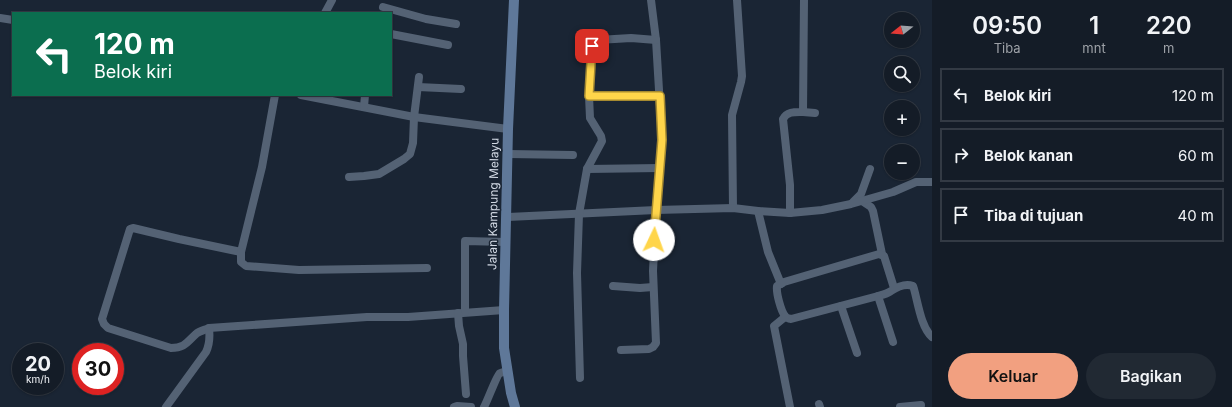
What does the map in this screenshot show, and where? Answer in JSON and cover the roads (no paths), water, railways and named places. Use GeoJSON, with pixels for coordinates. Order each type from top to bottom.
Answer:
{"type":"FeatureCollection","features":[{"type":"Feature","properties":{"kind":"main road","name":"Jalan Kampung Melayu"},"geometry":{"type":"LineString","coordinates":[[514,0],[508,129],[504,348],[515,407]]}},
{"type":"Feature","properties":{"kind":"street"},"geometry":{"type":"LineString","coordinates":[[326,12],[332,0]]}},
{"type":"Feature","properties":{"kind":"street"},"geometry":{"type":"LineString","coordinates":[[621,350],[648,349],[654,347],[656,343],[653,271],[662,140],[656,40],[651,0]]}},
{"type":"Feature","properties":{"kind":"street"},"geometry":{"type":"LineString","coordinates":[[733,208],[732,115],[742,76],[737,0]]}},
{"type":"Feature","properties":{"kind":"street"},"geometry":{"type":"LineString","coordinates":[[803,112],[804,0]]}},
{"type":"Feature","properties":{"kind":"street"},"geometry":{"type":"LineString","coordinates":[[383,7],[426,19],[456,24]]}},
{"type":"Feature","properties":{"kind":"street"},"geometry":{"type":"LineString","coordinates":[[0,18],[12,20]]}},
{"type":"Feature","properties":{"kind":"street"},"geometry":{"type":"LineString","coordinates":[[392,34],[448,45]]}},
{"type":"Feature","properties":{"kind":"street"},"geometry":{"type":"LineString","coordinates":[[580,378],[577,273],[579,214],[587,169],[602,141],[601,136],[590,118],[589,96],[592,46],[598,40],[631,38],[656,40]]}},
{"type":"Feature","properties":{"kind":"street"},"geometry":{"type":"LineString","coordinates":[[348,177],[379,174],[410,154],[413,143],[414,117],[419,78]]}},
{"type":"Feature","properties":{"kind":"street"},"geometry":{"type":"LineString","coordinates":[[418,87],[461,90]]}},
{"type":"Feature","properties":{"kind":"street"},"geometry":{"type":"LineString","coordinates":[[275,96],[262,167],[241,252],[241,262],[246,266],[299,270],[427,268]]}},
{"type":"Feature","properties":{"kind":"street"},"geometry":{"type":"LineString","coordinates":[[311,96],[414,117],[508,129]]}},
{"type":"Feature","properties":{"kind":"street"},"geometry":{"type":"LineString","coordinates":[[364,107],[365,96]]}},
{"type":"Feature","properties":{"kind":"street"},"geometry":{"type":"LineString","coordinates":[[589,96],[660,96]]}},
{"type":"Feature","properties":{"kind":"street"},"geometry":{"type":"LineString","coordinates":[[790,213],[790,185],[783,118],[785,115],[790,113],[815,113]]}},
{"type":"Feature","properties":{"kind":"street"},"geometry":{"type":"LineString","coordinates":[[508,154],[573,155]]}},
{"type":"Feature","properties":{"kind":"street"},"geometry":{"type":"LineString","coordinates":[[587,169],[660,168]]}},
{"type":"Feature","properties":{"kind":"street"},"geometry":{"type":"LineString","coordinates":[[851,204],[861,194],[870,170]]}},
{"type":"Feature","properties":{"kind":"street"},"geometry":{"type":"LineString","coordinates":[[507,217],[733,208],[790,213],[822,210],[851,204],[893,192],[916,182],[932,182]]}},
{"type":"Feature","properties":{"kind":"street"},"geometry":{"type":"LineString","coordinates":[[862,201],[873,210],[882,254],[884,256],[894,288]]}},
{"type":"Feature","properties":{"kind":"street"},"geometry":{"type":"LineString","coordinates":[[758,211],[768,252],[781,284]]}},
{"type":"Feature","properties":{"kind":"street"},"geometry":{"type":"LineString","coordinates":[[241,252],[133,228],[129,231],[102,319],[104,324],[108,328],[171,348],[182,347],[196,334],[209,328],[367,317],[408,317],[504,310]]}},
{"type":"Feature","properties":{"kind":"street"},"geometry":{"type":"LineString","coordinates":[[466,394],[463,344],[460,332],[466,241],[506,242]]}},
{"type":"Feature","properties":{"kind":"street"},"geometry":{"type":"LineString","coordinates":[[785,317],[780,304],[777,286],[882,254]]}},
{"type":"Feature","properties":{"kind":"street"},"geometry":{"type":"LineString","coordinates":[[785,317],[791,319],[878,296],[890,292],[894,288],[910,285],[913,286],[924,324],[928,333],[932,337]]}},
{"type":"Feature","properties":{"kind":"street"},"geometry":{"type":"LineString","coordinates":[[613,286],[640,288],[653,287]]}},
{"type":"Feature","properties":{"kind":"street"},"geometry":{"type":"LineString","coordinates":[[878,296],[893,342]]}},
{"type":"Feature","properties":{"kind":"street"},"geometry":{"type":"LineString","coordinates":[[841,306],[857,353]]}},
{"type":"Feature","properties":{"kind":"street"},"geometry":{"type":"LineString","coordinates":[[785,317],[774,326],[790,407]]}},
{"type":"Feature","properties":{"kind":"street"},"geometry":{"type":"LineString","coordinates":[[166,407],[206,352],[209,345],[209,328]]}},
{"type":"Feature","properties":{"kind":"street"},"geometry":{"type":"LineString","coordinates":[[484,407],[497,375],[508,371]]}},
{"type":"Feature","properties":{"kind":"street"},"geometry":{"type":"LineString","coordinates":[[900,407],[921,405]]}},
{"type":"Feature","properties":{"kind":"street"},"geometry":{"type":"LineString","coordinates":[[454,407],[471,407]]}}]}
